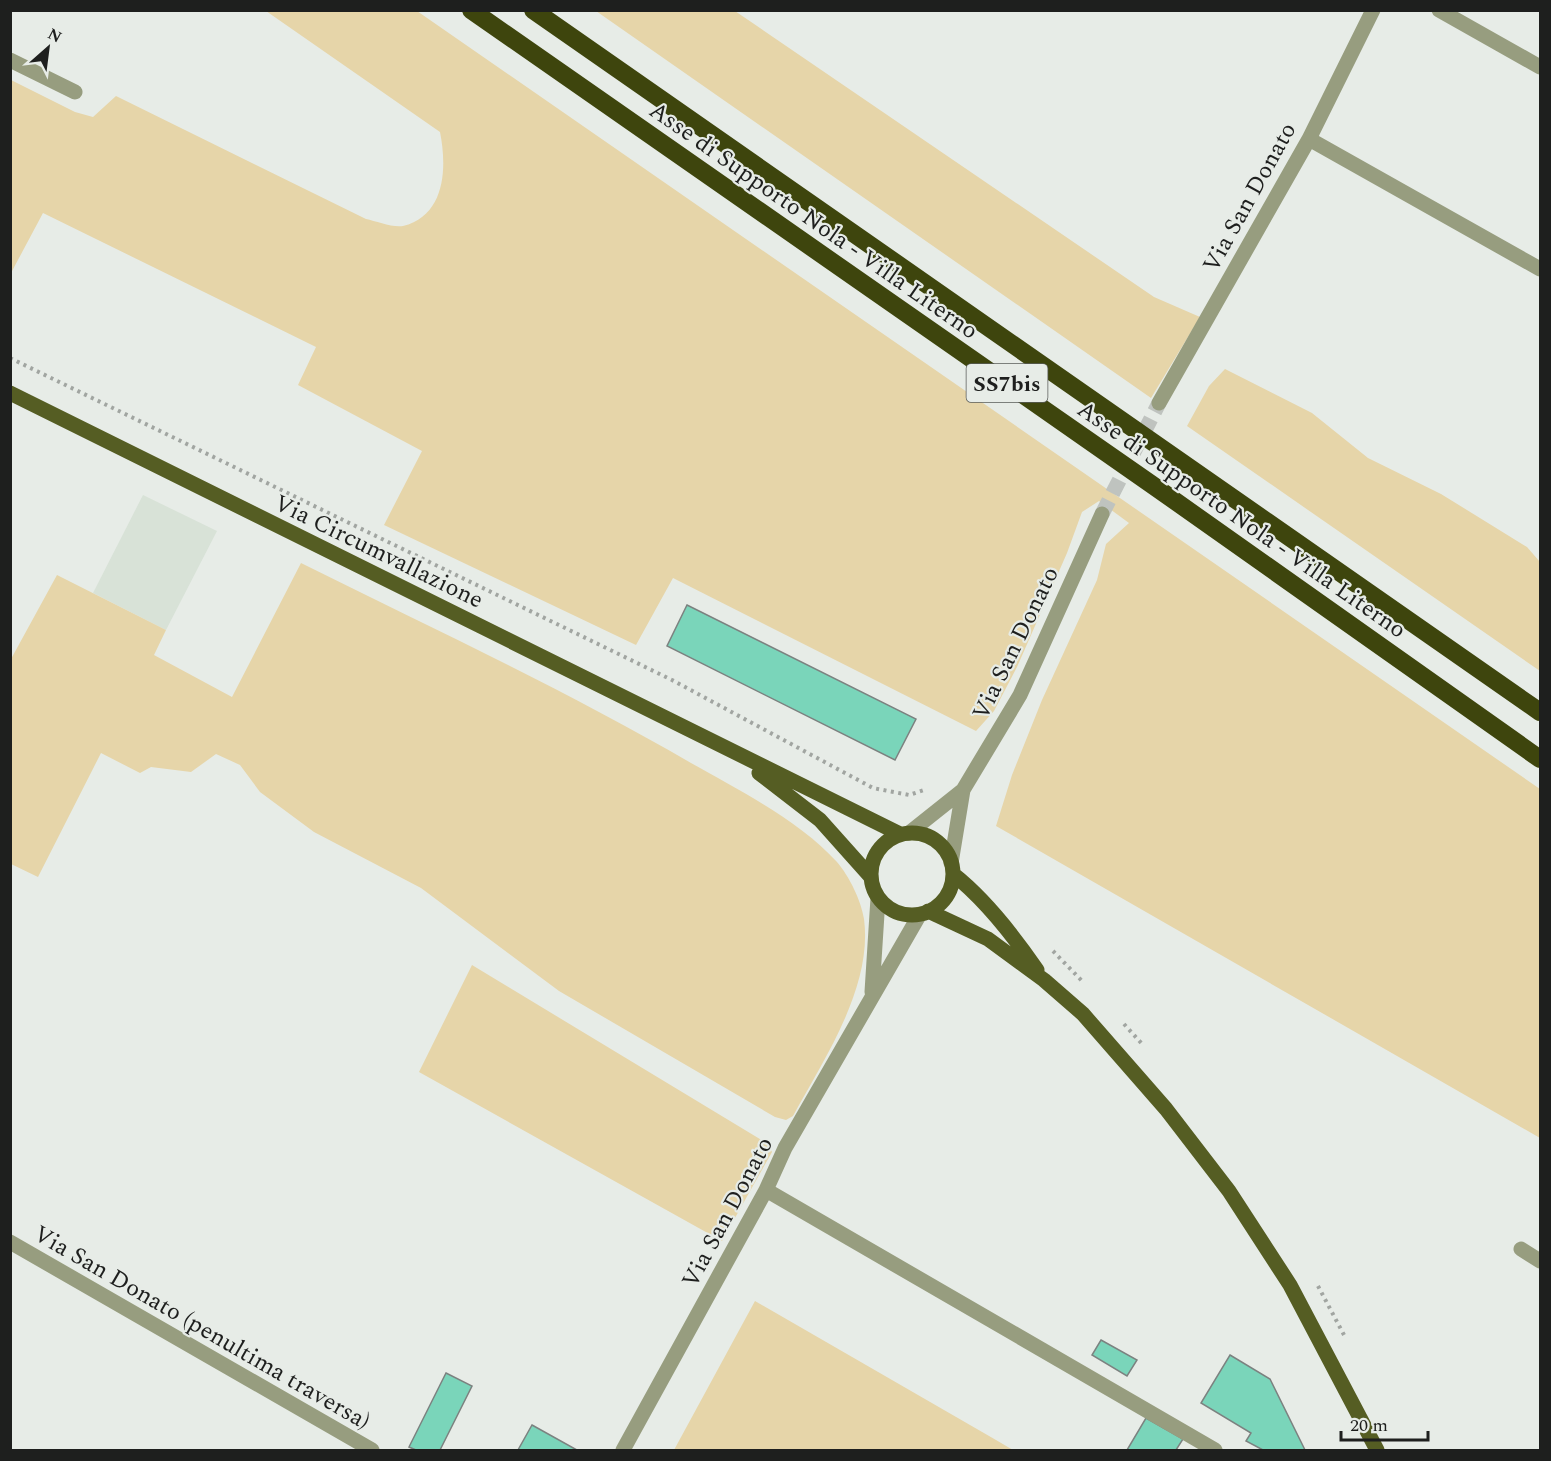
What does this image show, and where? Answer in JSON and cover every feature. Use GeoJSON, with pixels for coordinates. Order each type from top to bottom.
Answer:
{"type":"FeatureCollection","features":[{"type":"Feature","properties":{"kind":"highway","name":"Asse di Supporto Nola - Villa Literno"},"geometry":{"type":"LineString","coordinates":[[471,10],[1151,483],[1540,759]]}},
{"type":"Feature","properties":{"kind":"highway","name":"Asse di Supporto Nola - Villa Literno"},"geometry":{"type":"LineString","coordinates":[[533,10],[1540,712]]}},
{"type":"Feature","properties":{"kind":"main road","name":"Via Circumvallazione"},"geometry":{"type":"LineString","coordinates":[[10,393],[728,749]]}},
{"type":"Feature","properties":{"kind":"main road"},"geometry":{"type":"LineString","coordinates":[[728,749],[905,833],[926,835],[937,842],[952,868],[1020,945],[1044,980]]}},
{"type":"Feature","properties":{"kind":"main road"},"geometry":{"type":"LineString","coordinates":[[728,749],[820,820],[870,876],[878,898],[897,912],[924,913],[988,939],[1044,980],[1083,1014],[1151,1091],[1229,1191],[1290,1285],[1377,1450]]}},
{"type":"Feature","properties":{"kind":"main road"},"geometry":{"type":"LineString","coordinates":[[870,876],[872,862],[878,850],[905,833]]}},
{"type":"Feature","properties":{"kind":"main road"},"geometry":{"type":"LineString","coordinates":[[924,913],[946,897],[952,868]]}},
{"type":"Feature","properties":{"kind":"street","name":"Via San Donato"},"geometry":{"type":"LineString","coordinates":[[1159,403],[1309,139],[1373,10]]}},
{"type":"Feature","properties":{"kind":"street"},"geometry":{"type":"LineString","coordinates":[[1439,10],[1540,67]]}},
{"type":"Feature","properties":{"kind":"street"},"geometry":{"type":"LineString","coordinates":[[10,60],[75,92]]}},
{"type":"Feature","properties":{"kind":"street"},"geometry":{"type":"LineString","coordinates":[[1309,139],[1540,269]]}},
{"type":"Feature","properties":{"kind":"street","name":"Via San Donato"},"geometry":{"type":"LineString","coordinates":[[905,833],[963,790],[1020,695],[1102,514]]}},
{"type":"Feature","properties":{"kind":"street","name":"Via San Donato"},"geometry":{"type":"LineString","coordinates":[[952,868],[963,790]]}},
{"type":"Feature","properties":{"kind":"street"},"geometry":{"type":"LineString","coordinates":[[872,995],[878,898]]}},
{"type":"Feature","properties":{"kind":"street","name":"Via San Donato"},"geometry":{"type":"LineString","coordinates":[[623,1450],[766,1190],[785,1148],[872,995],[924,913]]}},
{"type":"Feature","properties":{"kind":"street"},"geometry":{"type":"LineString","coordinates":[[766,1190],[1215,1450]]}},
{"type":"Feature","properties":{"kind":"street","name":"Via San Donato (penultima traversa)"},"geometry":{"type":"LineString","coordinates":[[10,1242],[372,1450]]}},
{"type":"Feature","properties":{"kind":"street"},"geometry":{"type":"LineString","coordinates":[[1521,1249],[1540,1261]]}},
{"type":"Feature","properties":{"kind":"path"},"geometry":{"type":"LineString","coordinates":[[10,358],[672,680],[873,788],[909,795],[929,787]]}},
{"type":"Feature","properties":{"kind":"shaded area"},"geometry":{"type":"Polygon","coordinates":[[[266,11],[417,11],[1540,789],[1540,1138],[996,826],[1012,775],[1042,700],[1097,580],[1106,544],[1129,523],[1099,501],[1082,512],[1067,553],[1017,667],[994,711],[976,731],[673,578],[636,645],[384,525],[422,451],[298,385],[316,347],[43,213],[11,273],[11,80],[75,112],[93,117],[116,96],[366,219],[403,226],[428,212],[435,201],[443,174],[440,132],[266,11]]]}},
{"type":"Feature","properties":{"kind":"shaded area"},"geometry":{"type":"Polygon","coordinates":[[[596,11],[735,11],[1154,297],[1200,317],[1151,398],[596,11]]]}},
{"type":"Feature","properties":{"kind":"shaded area"},"geometry":{"type":"Polygon","coordinates":[[[1225,369],[1312,413],[1368,458],[1441,494],[1527,547],[1540,562],[1540,671],[1187,426],[1209,386],[1225,369]]]}},
{"type":"Feature","properties":{"kind":"shaded area"},"geometry":{"type":"Polygon","coordinates":[[[143,495],[217,531],[166,630],[93,593],[143,495]]]}},
{"type":"Feature","properties":{"kind":"shaded area"},"geometry":{"type":"Polygon","coordinates":[[[301,563],[498,660],[643,736],[768,807],[805,833],[837,862],[854,889],[864,919],[865,945],[861,970],[844,1022],[793,1116],[786,1120],[775,1117],[559,991],[421,888],[314,832],[260,792],[240,765],[216,754],[191,772],[151,767],[140,773],[101,753],[38,877],[11,864],[11,659],[57,575],[166,630],[154,655],[232,697],[301,563]]]}},
{"type":"Feature","properties":{"kind":"shaded area"},"geometry":{"type":"Polygon","coordinates":[[[472,965],[768,1144],[772,1152],[722,1241],[419,1072],[472,965]]]}},
{"type":"Feature","properties":{"kind":"shaded area"},"geometry":{"type":"Polygon","coordinates":[[[755,1301],[996,1440],[1013,1450],[674,1450],[755,1301]]]}},
{"type":"Feature","properties":{"kind":"building"},"geometry":{"type":"Polygon","coordinates":[[[687,605],[916,719],[895,760],[667,646],[687,605]]]}},
{"type":"Feature","properties":{"kind":"building"},"geometry":{"type":"Polygon","coordinates":[[[1101,1340],[1137,1360],[1127,1376],[1092,1355],[1101,1340]]]}},
{"type":"Feature","properties":{"kind":"building"},"geometry":{"type":"Polygon","coordinates":[[[1230,1355],[1270,1379],[1305,1450],[1263,1450],[1246,1441],[1251,1433],[1201,1403],[1230,1355]]]}},
{"type":"Feature","properties":{"kind":"building"},"geometry":{"type":"Polygon","coordinates":[[[446,1373],[472,1386],[440,1450],[416,1450],[409,1447],[446,1373]]]}},
{"type":"Feature","properties":{"kind":"building"},"geometry":{"type":"Polygon","coordinates":[[[1146,1418],[1183,1439],[1176,1450],[1127,1450],[1146,1418]]]}},
{"type":"Feature","properties":{"kind":"building"},"geometry":{"type":"Polygon","coordinates":[[[532,1425],[577,1450],[518,1450],[532,1425]]]}},
{"type":"Feature","properties":{"kind":"tunnel"},"geometry":{"type":"LineString","coordinates":[[1102,514],[1159,403]]}}]}
